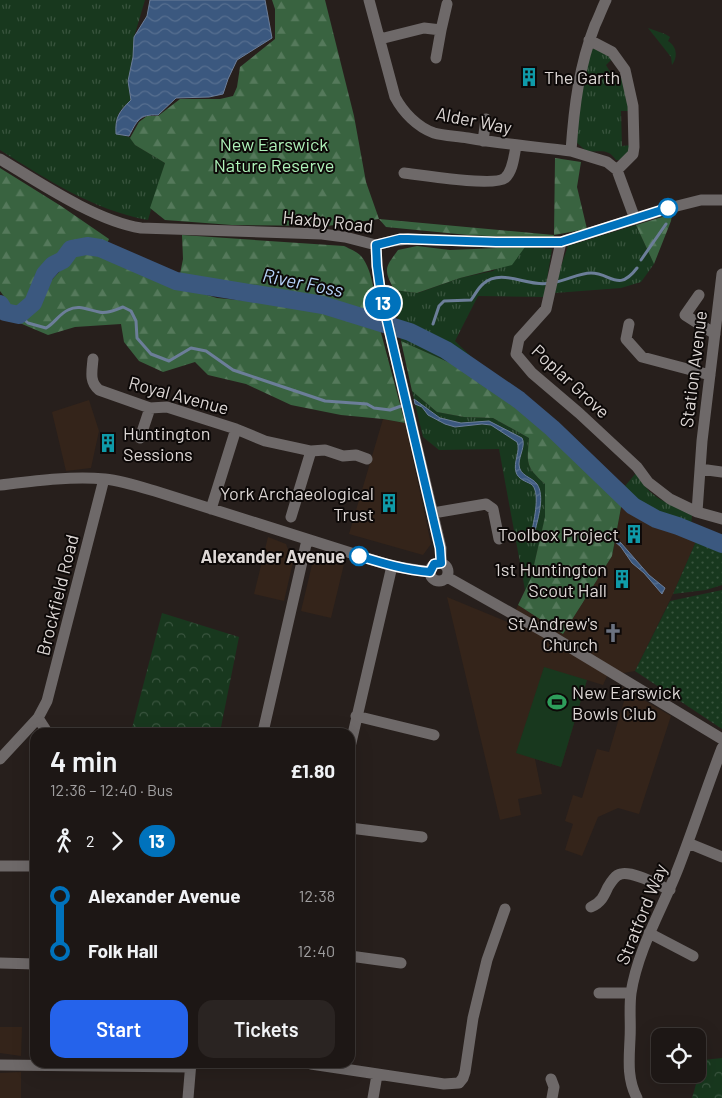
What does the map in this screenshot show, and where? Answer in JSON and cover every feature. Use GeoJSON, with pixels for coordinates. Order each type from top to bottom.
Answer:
{"type":"FeatureCollection","features":[{"type":"Feature","properties":{"kind":"street","name":"Alder Way"},"geometry":{"type":"LineString","coordinates":[[369,0],[395,97],[409,116],[420,126],[433,132],[483,141],[571,151],[602,160],[617,170]]}},
{"type":"Feature","properties":{"kind":"street"},"geometry":{"type":"LineString","coordinates":[[571,151],[577,85],[581,64],[603,1]]}},
{"type":"Feature","properties":{"kind":"street"},"geometry":{"type":"LineString","coordinates":[[436,58],[446,4]]}},
{"type":"Feature","properties":{"kind":"street"},"geometry":{"type":"LineString","coordinates":[[380,39],[424,28],[441,30]]}},
{"type":"Feature","properties":{"kind":"street"},"geometry":{"type":"LineString","coordinates":[[589,40],[612,52],[625,70],[633,106],[634,147],[633,154],[617,170],[635,219]]}},
{"type":"Feature","properties":{"kind":"street"},"geometry":{"type":"LineString","coordinates":[[483,141],[486,119]]}},
{"type":"Feature","properties":{"kind":"street"},"geometry":{"type":"LineString","coordinates":[[404,173],[500,182],[507,177],[511,168],[516,146]]}},
{"type":"Feature","properties":{"kind":"street","name":"Haxby Road"},"geometry":{"type":"LineString","coordinates":[[0,160],[85,208],[126,226],[322,234],[376,245],[400,239],[561,242],[674,207],[701,200],[722,200]]}},
{"type":"Feature","properties":{"kind":"street","name":"Poplar Grove"},"geometry":{"type":"LineString","coordinates":[[561,242],[546,309],[519,339],[516,354],[532,373],[579,413],[637,467],[648,482],[670,499],[697,512]]}},
{"type":"Feature","properties":{"kind":"street"},"geometry":{"type":"LineString","coordinates":[[376,245],[381,295],[440,548],[441,563]]}},
{"type":"Feature","properties":{"kind":"street","name":"Station Avenue"},"geometry":{"type":"LineString","coordinates":[[697,512],[714,334],[722,274]]}},
{"type":"Feature","properties":{"kind":"street"},"geometry":{"type":"LineString","coordinates":[[699,295],[686,315],[714,334]]}},
{"type":"Feature","properties":{"kind":"street"},"geometry":{"type":"LineString","coordinates":[[629,324],[626,339],[642,357],[710,376]]}},
{"type":"Feature","properties":{"kind":"street","name":"Royal Avenue"},"geometry":{"type":"LineString","coordinates":[[93,360],[92,379],[94,386],[99,390],[150,408],[167,407],[236,429],[265,441],[311,451],[325,450],[343,456],[356,455],[367,459]]}},
{"type":"Feature","properties":{"kind":"street"},"geometry":{"type":"LineString","coordinates":[[140,438],[150,408]]}},
{"type":"Feature","properties":{"kind":"street"},"geometry":{"type":"LineString","coordinates":[[210,509],[236,429]]}},
{"type":"Feature","properties":{"kind":"street"},"geometry":{"type":"LineString","coordinates":[[291,517],[311,451]]}},
{"type":"Feature","properties":{"kind":"street"},"geometry":{"type":"LineString","coordinates":[[700,469],[722,472]]}},
{"type":"Feature","properties":{"kind":"street"},"geometry":{"type":"LineString","coordinates":[[0,485],[57,479],[104,479],[132,484],[392,566],[430,572]]}},
{"type":"Feature","properties":{"kind":"street","name":"Brockfield Road"},"geometry":{"type":"LineString","coordinates":[[0,759],[44,709],[104,479]]}},
{"type":"Feature","properties":{"kind":"street"},"geometry":{"type":"LineString","coordinates":[[432,513],[486,504],[493,509],[498,539]]}},
{"type":"Feature","properties":{"kind":"street"},"geometry":{"type":"LineString","coordinates":[[697,512],[722,519]]}},
{"type":"Feature","properties":{"kind":"street"},"geometry":{"type":"LineString","coordinates":[[264,728],[307,540]]}},
{"type":"Feature","properties":{"kind":"street"},"geometry":{"type":"LineString","coordinates":[[430,572],[434,564],[441,563],[448,569],[447,577]]}},
{"type":"Feature","properties":{"kind":"street"},"geometry":{"type":"LineString","coordinates":[[354,728],[392,566]]}},
{"type":"Feature","properties":{"kind":"street"},"geometry":{"type":"LineString","coordinates":[[430,572],[434,580],[443,580],[447,577]]}},
{"type":"Feature","properties":{"kind":"street"},"geometry":{"type":"LineString","coordinates":[[447,577],[548,634],[722,739]]}},
{"type":"Feature","properties":{"kind":"street"},"geometry":{"type":"LineString","coordinates":[[356,716],[434,735]]}},
{"type":"Feature","properties":{"kind":"street"},"geometry":{"type":"LineString","coordinates":[[38,718],[44,728]]}},
{"type":"Feature","properties":{"kind":"street","name":"Stratford Way"},"geometry":{"type":"LineString","coordinates":[[637,1098],[630,1080],[631,993],[640,958],[670,890],[722,748]]}},
{"type":"Feature","properties":{"kind":"street"},"geometry":{"type":"LineString","coordinates":[[355,829],[422,837]]}},
{"type":"Feature","properties":{"kind":"street"},"geometry":{"type":"LineString","coordinates":[[688,843],[722,857]]}},
{"type":"Feature","properties":{"kind":"street"},"geometry":{"type":"LineString","coordinates":[[0,866],[30,866]]}},
{"type":"Feature","properties":{"kind":"street"},"geometry":{"type":"LineString","coordinates":[[591,907],[601,901],[612,881],[620,874],[627,873],[670,890]]}},
{"type":"Feature","properties":{"kind":"street"},"geometry":{"type":"LineString","coordinates":[[337,1068],[462,1088],[473,1018],[487,960],[505,909]]}},
{"type":"Feature","properties":{"kind":"street"},"geometry":{"type":"LineString","coordinates":[[649,934],[693,956]]}},
{"type":"Feature","properties":{"kind":"street"},"geometry":{"type":"LineString","coordinates":[[355,957],[401,963]]}},
{"type":"Feature","properties":{"kind":"street"},"geometry":{"type":"LineString","coordinates":[[0,963],[30,964]]}},
{"type":"Feature","properties":{"kind":"street"},"geometry":{"type":"LineString","coordinates":[[599,994],[631,993]]}},
{"type":"Feature","properties":{"kind":"street"},"geometry":{"type":"LineString","coordinates":[[0,1065],[30,1065]]}},
{"type":"Feature","properties":{"kind":"street"},"geometry":{"type":"LineString","coordinates":[[188,1098],[191,1068]]}},
{"type":"Feature","properties":{"kind":"street"},"geometry":{"type":"LineString","coordinates":[[373,1098],[377,1074]]}},
{"type":"Feature","properties":{"kind":"street"},"geometry":{"type":"LineString","coordinates":[[551,1079],[554,1087],[552,1098]]}},
{"type":"Feature","properties":{"kind":"shaded area"},"geometry":{"type":"Polygon","coordinates":[[[89,400],[99,431],[91,468],[66,471],[52,412],[89,400]]]}},
{"type":"Feature","properties":{"kind":"shaded area","name":"York Archaeological Trust"},"geometry":{"type":"Polygon","coordinates":[[[383,419],[405,423],[431,544],[423,555],[349,534],[383,419]]]}},
{"type":"Feature","properties":{"kind":"shaded area"},"geometry":{"type":"Polygon","coordinates":[[[625,486],[699,533],[697,539],[673,594],[635,671],[607,676],[603,685],[587,680],[561,767],[535,759],[542,794],[518,799],[521,815],[500,820],[447,597],[510,623],[518,605],[563,634],[612,556],[625,486]]]}},
{"type":"Feature","properties":{"kind":"shaded area"},"geometry":{"type":"Polygon","coordinates":[[[268,537],[286,544],[293,562],[284,601],[254,594],[268,537]]]}},
{"type":"Feature","properties":{"kind":"shaded area"},"geometry":{"type":"Polygon","coordinates":[[[315,552],[345,560],[331,618],[301,611],[315,552]]]}},
{"type":"Feature","properties":{"kind":"shaded area"},"geometry":{"type":"Polygon","coordinates":[[[620,686],[671,716],[639,814],[618,808],[598,817],[582,856],[565,850],[573,824],[565,821],[573,795],[582,798],[597,749],[609,752],[624,701],[620,686]]]}},
{"type":"Feature","properties":{"kind":"shaded area"},"geometry":{"type":"Polygon","coordinates":[[[0,1027],[22,1027],[21,1056],[0,1053],[0,1027]]]}},
{"type":"Feature","properties":{"kind":"shaded area"},"geometry":{"type":"Polygon","coordinates":[[[21,1072],[21,1098],[0,1098],[0,1073],[21,1072]]]}},
{"type":"Feature","properties":{"kind":"green space"},"geometry":{"type":"Polygon","coordinates":[[[0,0],[145,0],[134,37],[133,56],[128,81],[131,100],[118,115],[116,134],[130,137],[135,145],[165,163],[148,220],[108,209],[89,201],[0,150],[0,0]]]}},
{"type":"Feature","properties":{"kind":"green space","name":"New Earswick Nature Reserve"},"geometry":{"type":"Polygon","coordinates":[[[272,0],[325,0],[354,116],[366,182],[379,219],[327,226],[232,225],[165,220],[150,208],[165,163],[135,145],[130,138],[139,122],[147,116],[158,116],[180,99],[220,99],[233,96],[237,87],[240,67],[275,39],[275,9],[272,0]]]}},
{"type":"Feature","properties":{"kind":"green space"},"geometry":{"type":"Polygon","coordinates":[[[648,28],[670,37],[668,41],[676,52],[672,65],[671,57],[648,28]]]}},
{"type":"Feature","properties":{"kind":"green space"},"geometry":{"type":"Polygon","coordinates":[[[597,48],[612,59],[606,65],[615,80],[623,76],[629,111],[621,111],[622,146],[631,145],[630,154],[621,160],[616,160],[606,152],[586,151],[576,142],[575,137],[589,50],[597,48]]]}},
{"type":"Feature","properties":{"kind":"green space"},"geometry":{"type":"Polygon","coordinates":[[[555,158],[581,162],[577,187],[587,229],[554,235],[555,158]]]}},
{"type":"Feature","properties":{"kind":"green space"},"geometry":{"type":"Polygon","coordinates":[[[0,168],[109,239],[107,244],[92,242],[74,244],[44,270],[33,286],[30,297],[15,311],[0,291],[0,168]]]}},
{"type":"Feature","properties":{"kind":"green space"},"geometry":{"type":"Polygon","coordinates":[[[672,214],[671,221],[654,264],[636,225],[672,214]]]}},
{"type":"Feature","properties":{"kind":"green space"},"geometry":{"type":"Polygon","coordinates":[[[379,219],[554,235],[553,239],[468,235],[386,227],[379,219]]]}},
{"type":"Feature","properties":{"kind":"green space"},"geometry":{"type":"Polygon","coordinates":[[[636,225],[654,264],[641,282],[621,288],[555,293],[554,286],[568,246],[636,225]]]}},
{"type":"Feature","properties":{"kind":"green space"},"geometry":{"type":"Polygon","coordinates":[[[182,235],[344,246],[361,256],[369,270],[374,288],[378,324],[367,312],[330,302],[179,279],[183,259],[182,235]]]}},
{"type":"Feature","properties":{"kind":"green space"},"geometry":{"type":"Polygon","coordinates":[[[417,246],[450,250],[525,247],[512,265],[460,278],[417,293],[394,290],[387,273],[390,261],[398,250],[417,246]]]}},
{"type":"Feature","properties":{"kind":"green space"},"geometry":{"type":"Polygon","coordinates":[[[525,247],[552,249],[544,297],[478,296],[455,341],[490,375],[487,385],[466,370],[401,341],[394,290],[418,293],[460,278],[493,271],[525,247]]]}},
{"type":"Feature","properties":{"kind":"green space"},"geometry":{"type":"Polygon","coordinates":[[[85,249],[98,251],[177,286],[217,298],[303,306],[330,312],[380,329],[405,423],[341,415],[291,405],[246,384],[208,375],[195,362],[163,372],[139,361],[124,342],[121,324],[75,327],[48,335],[15,321],[68,262],[73,251],[85,249]]]}},
{"type":"Feature","properties":{"kind":"green space"},"geometry":{"type":"Polygon","coordinates":[[[401,341],[466,370],[486,385],[490,375],[625,486],[612,556],[563,634],[518,605],[531,578],[545,517],[545,484],[534,473],[529,464],[529,438],[493,418],[464,417],[437,412],[412,391],[401,341]]]}},
{"type":"Feature","properties":{"kind":"green space"},"geometry":{"type":"Polygon","coordinates":[[[412,391],[437,412],[464,417],[493,418],[529,438],[529,464],[534,473],[545,484],[545,518],[531,578],[525,590],[499,449],[439,450],[423,437],[412,391]]]}},
{"type":"Feature","properties":{"kind":"green space"},"geometry":{"type":"Polygon","coordinates":[[[636,473],[642,483],[654,495],[692,515],[691,529],[681,522],[658,515],[632,496],[625,486],[636,473]]]}},
{"type":"Feature","properties":{"kind":"green space"},"geometry":{"type":"Polygon","coordinates":[[[697,539],[722,548],[722,585],[706,590],[673,594],[697,539]]]}},
{"type":"Feature","properties":{"kind":"green space"},"geometry":{"type":"Polygon","coordinates":[[[722,590],[722,729],[635,671],[670,601],[722,590]]]}},
{"type":"Feature","properties":{"kind":"green space"},"geometry":{"type":"Polygon","coordinates":[[[162,613],[239,637],[221,728],[132,728],[162,613]]]}},
{"type":"Feature","properties":{"kind":"green space","name":"New Earswick Bowls Club"},"geometry":{"type":"Polygon","coordinates":[[[544,667],[587,680],[561,767],[516,753],[544,667]]]}},
{"type":"Feature","properties":{"kind":"green space"},"geometry":{"type":"Polygon","coordinates":[[[722,1058],[722,1098],[692,1098],[696,1083],[706,1083],[706,1060],[722,1058]]]}},
{"type":"Feature","properties":{"kind":"water"},"geometry":{"type":"Polygon","coordinates":[[[150,0],[265,0],[272,38],[237,60],[223,94],[209,97],[176,98],[158,115],[143,117],[139,120],[129,136],[116,134],[116,123],[119,115],[131,100],[128,81],[133,57],[134,37],[147,16],[150,0]]]}},
{"type":"Feature","properties":{"kind":"water"},"geometry":{"type":"Polygon","coordinates":[[[414,399],[440,418],[461,423],[489,421],[522,438],[520,468],[523,474],[537,484],[540,495],[540,507],[535,531],[532,530],[536,493],[531,484],[520,478],[516,472],[517,442],[491,425],[455,427],[445,424],[428,415],[422,407],[415,404],[414,399]]]}},
{"type":"Feature","properties":{"kind":"water"},"geometry":{"type":"Polygon","coordinates":[[[616,539],[649,575],[665,588],[662,594],[613,540],[616,539]]]}},
{"type":"Feature","properties":{"kind":"waterway"},"geometry":{"type":"LineString","coordinates":[[641,260],[666,224]]}},
{"type":"Feature","properties":{"kind":"waterway","name":"River Foss"},"geometry":{"type":"LineString","coordinates":[[0,304],[5,312],[19,315],[33,303],[45,274],[53,265],[63,260],[71,249],[87,246],[100,248],[176,281],[323,305],[410,332],[446,350],[519,400],[552,428],[633,506],[656,519],[722,544]]}},
{"type":"Feature","properties":{"kind":"waterway"},"geometry":{"type":"LineString","coordinates":[[556,282],[591,273],[619,281],[625,279],[637,268]]}},
{"type":"Feature","properties":{"kind":"waterway"},"geometry":{"type":"LineString","coordinates":[[433,324],[439,306],[444,301],[471,300],[481,286],[490,279],[498,277],[533,283],[550,283]]}},
{"type":"Feature","properties":{"kind":"waterway"},"geometry":{"type":"LineString","coordinates":[[19,315],[28,323],[46,328],[72,308],[80,307],[105,312],[123,307],[131,311],[136,321],[137,338],[151,354],[169,361],[191,348],[206,351],[233,370],[325,401],[367,404],[374,408],[390,410],[404,405]]}},
{"type":"Feature","properties":{"kind":"bus line","name":"13"},"geometry":{"type":"LineString","coordinates":[[359,556],[392,566],[418,571],[430,572],[434,564],[441,563],[440,548],[381,295],[376,245],[400,239],[561,242],[668,208]]}},
{"type":"Feature","properties":{"kind":"place","name":"The Garth"},"geometry":{"type":"Point","coordinates":[529,77]}},
{"type":"Feature","properties":{"kind":"place","name":"Huntington Sessions"},"geometry":{"type":"Point","coordinates":[108,443]}},
{"type":"Feature","properties":{"kind":"place","name":"York Archaeological Trust"},"geometry":{"type":"Point","coordinates":[389,503]}},
{"type":"Feature","properties":{"kind":"place","name":"Toolbox Project"},"geometry":{"type":"Point","coordinates":[634,534]}},
{"type":"Feature","properties":{"kind":"place","name":"Alexander Avenue"},"geometry":{"type":"Point","coordinates":[359,556]}},
{"type":"Feature","properties":{"kind":"place","name":"1st Huntington Scout Hall"},"geometry":{"type":"Point","coordinates":[622,579]}},
{"type":"Feature","properties":{"kind":"place","name":"St Andrew's Church"},"geometry":{"type":"Point","coordinates":[613,633]}},
{"type":"Feature","properties":{"kind":"place","name":"New Earswick Bowls Club"},"geometry":{"type":"Point","coordinates":[557,702]}}]}
